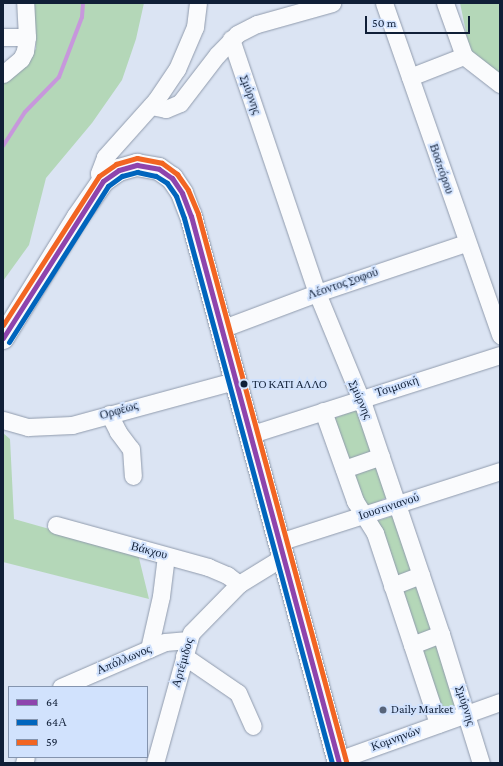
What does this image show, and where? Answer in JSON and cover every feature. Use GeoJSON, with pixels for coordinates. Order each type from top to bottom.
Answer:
{"type":"FeatureCollection","features":[{"type":"Feature","properties":{"kind":"main road"},"geometry":{"type":"LineString","coordinates":[[3,338],[78,217],[101,185],[114,172],[133,165],[154,167],[172,178],[182,193],[191,216],[234,381],[338,761]]}},
{"type":"Feature","properties":{"kind":"street"},"geometry":{"type":"LineString","coordinates":[[3,74],[22,56],[27,37],[26,3]]}},
{"type":"Feature","properties":{"kind":"street"},"geometry":{"type":"LineString","coordinates":[[101,185],[98,173],[103,160],[151,106],[169,83],[186,52],[197,19],[198,3]]}},
{"type":"Feature","properties":{"kind":"street"},"geometry":{"type":"LineString","coordinates":[[151,106],[166,109],[180,103],[231,39],[257,24],[332,3]]}},
{"type":"Feature","properties":{"kind":"street","name":"Βοσπόρου"},"geometry":{"type":"LineString","coordinates":[[384,3],[466,243],[500,335]]}},
{"type":"Feature","properties":{"kind":"street"},"geometry":{"type":"LineString","coordinates":[[445,3],[464,56],[500,84]]}},
{"type":"Feature","properties":{"kind":"street"},"geometry":{"type":"LineString","coordinates":[[3,37],[27,37]]}},
{"type":"Feature","properties":{"kind":"street","name":"Σμύρνης"},"geometry":{"type":"LineString","coordinates":[[231,39],[317,293],[359,400],[364,408],[398,505],[468,714],[481,763]]}},
{"type":"Feature","properties":{"kind":"street"},"geometry":{"type":"LineString","coordinates":[[410,77],[464,56]]}},
{"type":"Feature","properties":{"kind":"street","name":"Λέοντος Σοφού"},"geometry":{"type":"LineString","coordinates":[[221,330],[317,293],[466,243]]}},
{"type":"Feature","properties":{"kind":"street","name":"Τσιμισκή"},"geometry":{"type":"LineString","coordinates":[[249,435],[500,354]]}},
{"type":"Feature","properties":{"kind":"street","name":"Ορφέως"},"geometry":{"type":"LineString","coordinates":[[3,420],[28,426],[51,427],[72,425],[234,381]]}},
{"type":"Feature","properties":{"kind":"street"},"geometry":{"type":"LineString","coordinates":[[323,411],[344,469],[364,516],[375,533],[438,724]]}},
{"type":"Feature","properties":{"kind":"street"},"geometry":{"type":"LineString","coordinates":[[109,414],[118,432],[131,449],[133,476]]}},
{"type":"Feature","properties":{"kind":"street"},"geometry":{"type":"LineString","coordinates":[[344,469],[381,456]]}},
{"type":"Feature","properties":{"kind":"street","name":"Ιουστινιανού"},"geometry":{"type":"LineString","coordinates":[[281,549],[364,516],[500,471]]}},
{"type":"Feature","properties":{"kind":"street","name":"Βάκχου"},"geometry":{"type":"LineString","coordinates":[[56,525],[221,572],[239,584]]}},
{"type":"Feature","properties":{"kind":"street","name":"Αρτέμιδος"},"geometry":{"type":"LineString","coordinates":[[155,763],[186,648],[193,630],[239,584],[281,549]]}},
{"type":"Feature","properties":{"kind":"street"},"geometry":{"type":"LineString","coordinates":[[149,649],[161,596],[166,556]]}},
{"type":"Feature","properties":{"kind":"street"},"geometry":{"type":"LineString","coordinates":[[392,586],[422,575]]}},
{"type":"Feature","properties":{"kind":"street"},"geometry":{"type":"LineString","coordinates":[[412,645],[441,634]]}},
{"type":"Feature","properties":{"kind":"street","name":"Απόλλωνος"},"geometry":{"type":"LineString","coordinates":[[63,686],[172,640],[186,648]]}},
{"type":"Feature","properties":{"kind":"street"},"geometry":{"type":"LineString","coordinates":[[186,648],[238,693],[253,726]]}},
{"type":"Feature","properties":{"kind":"street","name":"Κομνηνών"},"geometry":{"type":"LineString","coordinates":[[338,761],[500,702]]}},
{"type":"Feature","properties":{"kind":"green space"},"geometry":{"type":"Polygon","coordinates":[[[34,3],[144,3],[136,39],[122,80],[92,123],[46,178],[29,245],[3,281],[3,79],[36,49],[34,3]]]}},
{"type":"Feature","properties":{"kind":"green space"},"geometry":{"type":"Polygon","coordinates":[[[460,3],[500,3],[500,74],[471,56],[460,3]]]}},
{"type":"Feature","properties":{"kind":"green space"},"geometry":{"type":"Polygon","coordinates":[[[357,409],[374,452],[350,461],[333,419],[357,409]]]}},
{"type":"Feature","properties":{"kind":"green space"},"geometry":{"type":"Polygon","coordinates":[[[3,433],[10,439],[14,519],[138,554],[149,599],[3,562],[3,433]]]}},
{"type":"Feature","properties":{"kind":"green space"},"geometry":{"type":"Polygon","coordinates":[[[378,463],[389,496],[372,505],[364,505],[353,471],[378,463]]]}},
{"type":"Feature","properties":{"kind":"green space"},"geometry":{"type":"Polygon","coordinates":[[[395,515],[414,571],[396,577],[377,521],[395,515]]]}},
{"type":"Feature","properties":{"kind":"green space"},"geometry":{"type":"Polygon","coordinates":[[[418,582],[434,631],[416,636],[400,588],[418,582]]]}},
{"type":"Feature","properties":{"kind":"green space"},"geometry":{"type":"Polygon","coordinates":[[[438,643],[457,705],[439,711],[420,649],[438,643]]]}},
{"type":"Feature","properties":{"kind":"waterway"},"geometry":{"type":"LineString","coordinates":[[3,146],[25,112],[59,77],[82,17],[83,3]]}},
{"type":"Feature","properties":{"kind":"transit line","name":"59"},"geometry":{"type":"LineString","coordinates":[[3,325],[99,176],[116,164],[137,158],[162,163],[177,174],[188,190],[198,214],[346,761]]}},
{"type":"Feature","properties":{"kind":"transit line","name":"64"},"geometry":{"type":"LineString","coordinates":[[3,338],[103,181],[119,170],[137,165],[159,169],[172,178],[182,193],[191,216],[339,763]]}},
{"type":"Feature","properties":{"kind":"transit line","name":"64Α"},"geometry":{"type":"LineString","coordinates":[[9,342],[108,186],[122,176],[137,172],[156,176],[167,183],[176,196],[184,218],[332,763]]}},
{"type":"Feature","properties":{"kind":"place","name":"ΤΟ ΚΑΤΙ ΑΛΛΟ"},"geometry":{"type":"Point","coordinates":[244,384]}},
{"type":"Feature","properties":{"kind":"place","name":"Daily Market"},"geometry":{"type":"Point","coordinates":[383,710]}}]}
